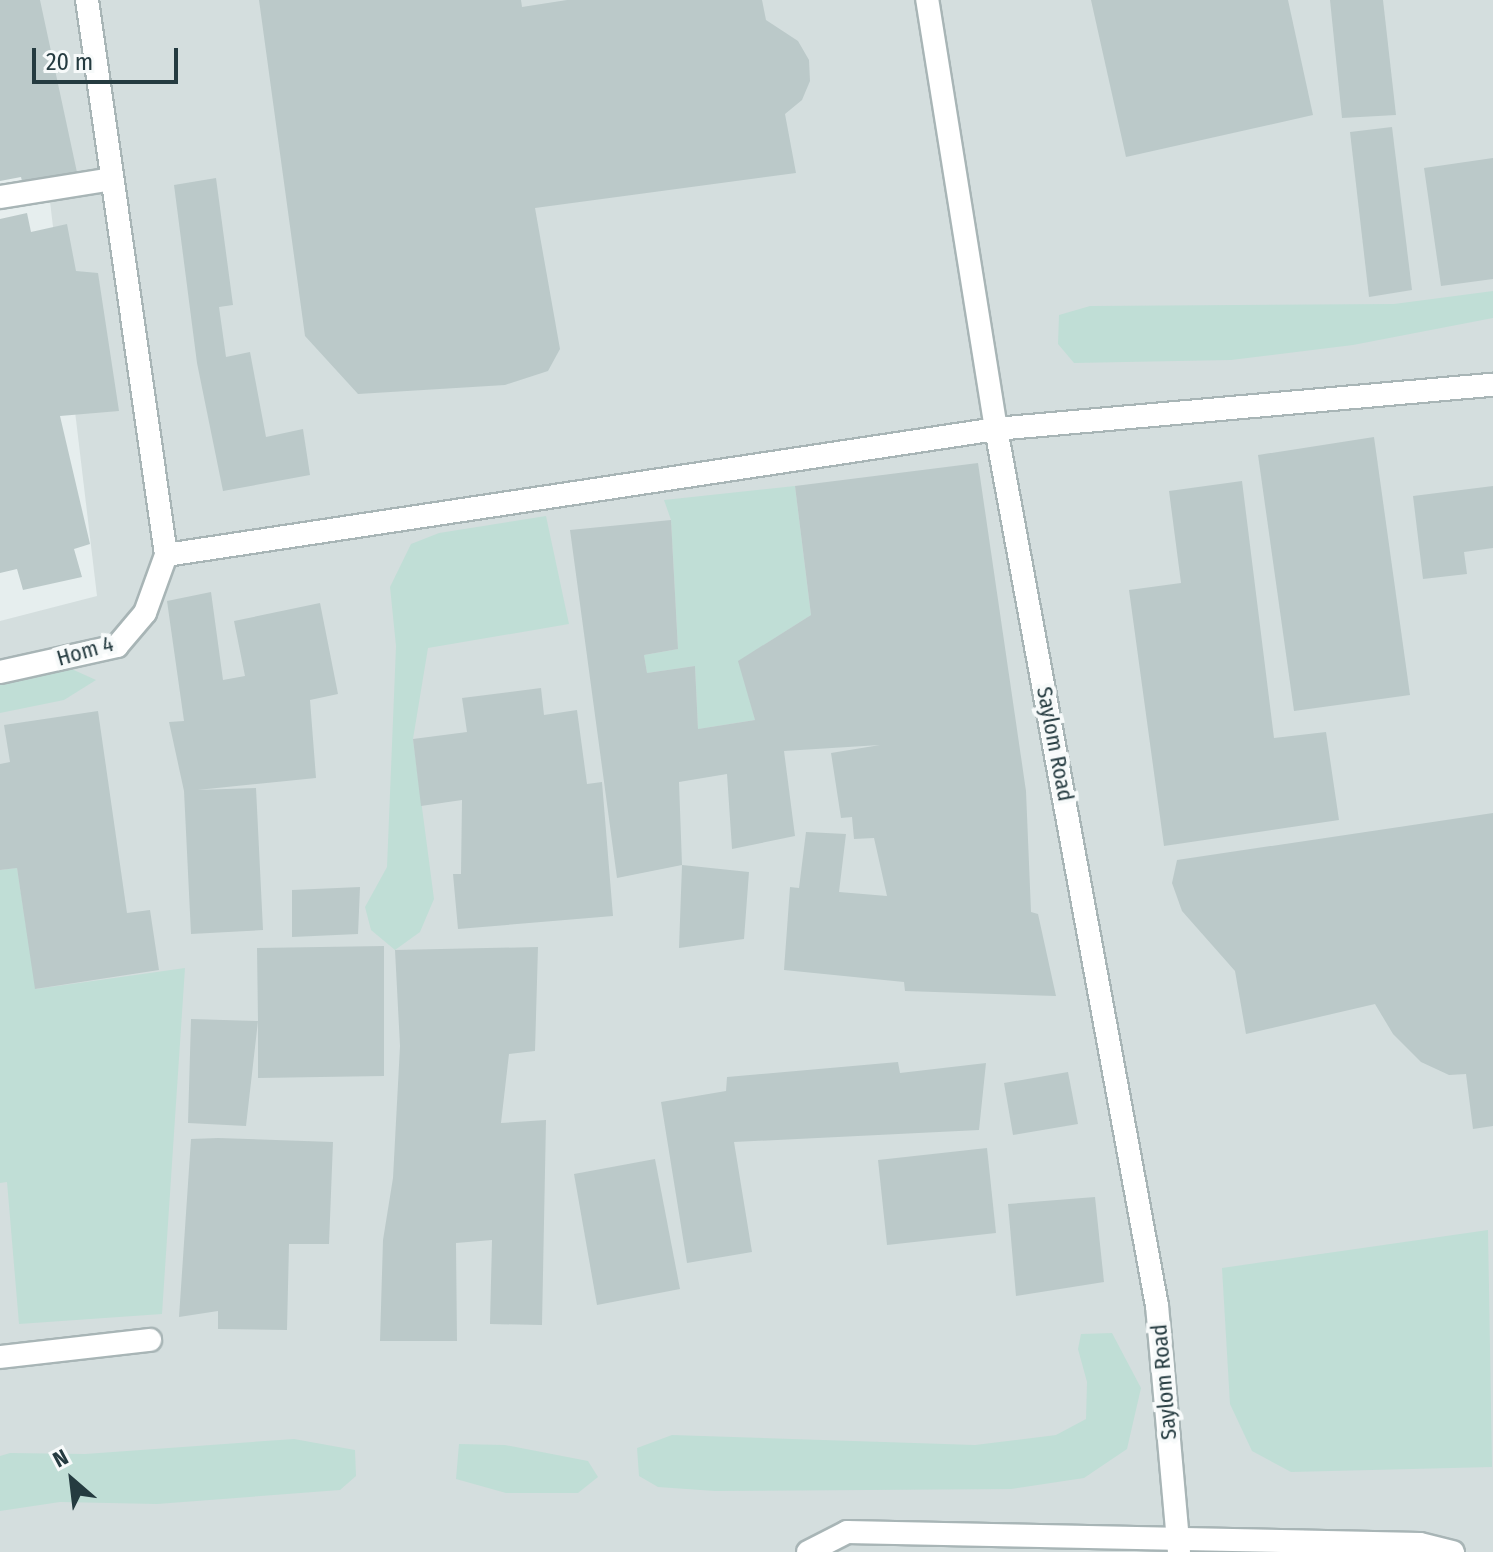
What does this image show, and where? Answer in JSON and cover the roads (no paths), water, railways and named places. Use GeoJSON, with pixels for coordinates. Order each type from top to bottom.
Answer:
{"type":"FeatureCollection","features":[{"type":"Feature","properties":{"kind":"street"},"geometry":{"type":"LineString","coordinates":[[87,0],[166,555],[996,429],[1493,385]]}},
{"type":"Feature","properties":{"kind":"street","name":"Saylom Road"},"geometry":{"type":"LineString","coordinates":[[927,0],[996,429],[1157,1306],[1179,1545]]}},
{"type":"Feature","properties":{"kind":"street"},"geometry":{"type":"LineString","coordinates":[[0,197],[112,179]]}},
{"type":"Feature","properties":{"kind":"street","name":"Hom 4"},"geometry":{"type":"LineString","coordinates":[[0,672],[117,646],[145,613],[166,555]]}},
{"type":"Feature","properties":{"kind":"street"},"geometry":{"type":"LineString","coordinates":[[0,1357],[150,1340]]}},
{"type":"Feature","properties":{"kind":"street"},"geometry":{"type":"LineString","coordinates":[[808,1552],[847,1532],[1073,1544],[1421,1548],[1453,1552]]}}]}
